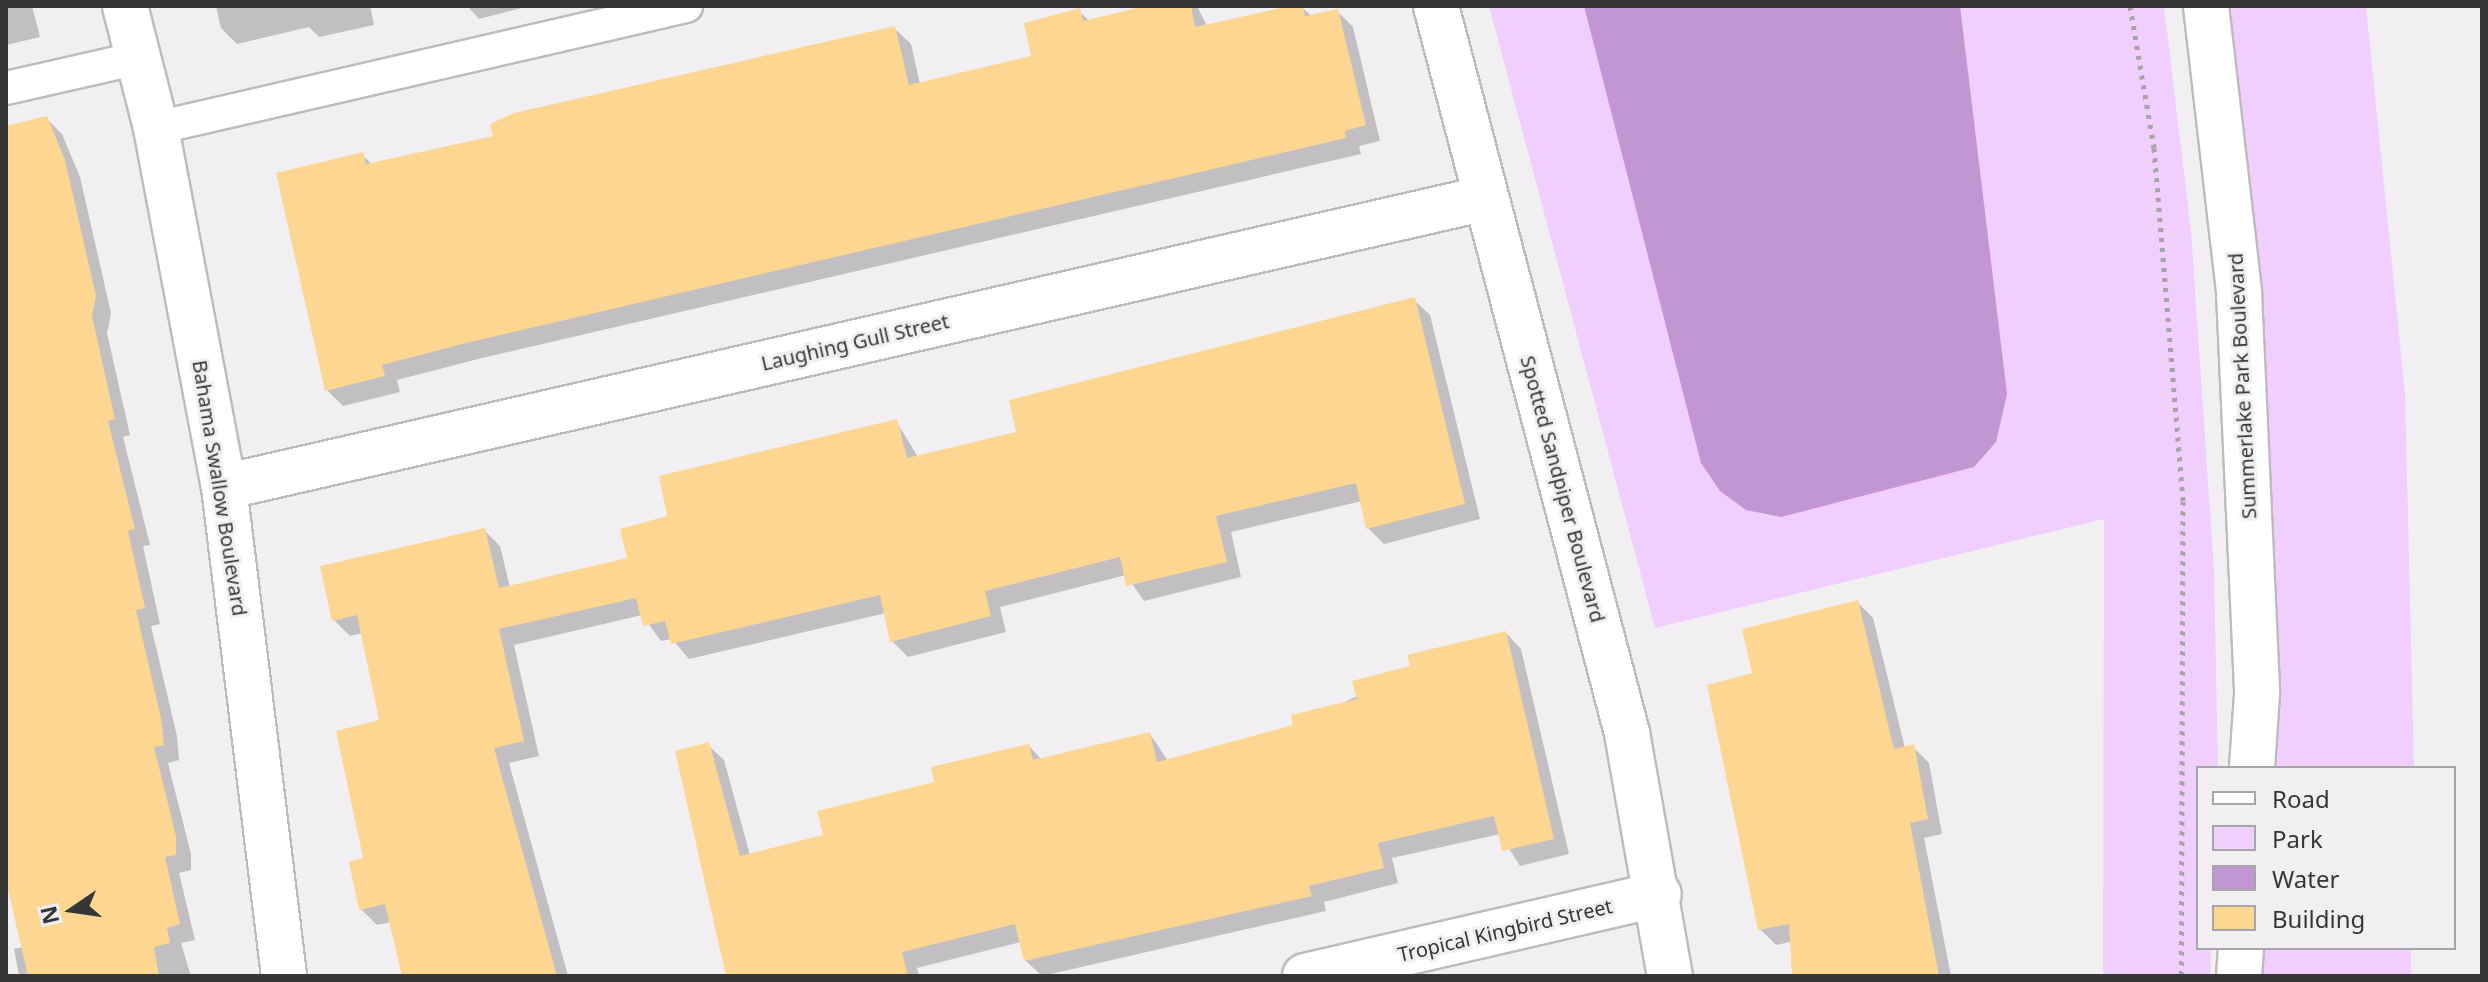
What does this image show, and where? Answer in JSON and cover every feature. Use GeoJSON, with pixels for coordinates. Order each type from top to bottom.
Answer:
{"type":"FeatureCollection","features":[{"type":"Feature","properties":{"kind":"street","name":"Bahama Swallow Boulevard"},"geometry":{"type":"LineString","coordinates":[[125,6],[156,128],[224,487],[284,976]]}},
{"type":"Feature","properties":{"kind":"street","name":"Spotted Sandpiper Boulevard"},"geometry":{"type":"LineString","coordinates":[[1436,6],[1627,733],[1659,894],[1670,976]]}},
{"type":"Feature","properties":{"kind":"street","name":"Summerlake Park Boulevard"},"geometry":{"type":"LineString","coordinates":[[2206,6],[2239,293],[2257,694],[2252,766]]}},
{"type":"Feature","properties":{"kind":"street","name":"Laughing Gull Street"},"geometry":{"type":"LineString","coordinates":[[224,487],[1486,198]]}},
{"type":"Feature","properties":{"kind":"street","name":"Tropical Kingbird Street"},"geometry":{"type":"LineString","coordinates":[[1305,976],[1659,894]]}},
{"type":"Feature","properties":{"kind":"street"},"geometry":{"type":"LineString","coordinates":[[2239,976],[2241,950]]}},
{"type":"Feature","properties":{"kind":"lane"},"geometry":{"type":"LineString","coordinates":[[156,128],[686,6]]}},
{"type":"Feature","properties":{"kind":"lane"},"geometry":{"type":"LineString","coordinates":[[6,88],[138,58]]}},
{"type":"Feature","properties":{"kind":"path"},"geometry":{"type":"LineString","coordinates":[[2130,6],[2154,148],[2183,501],[2181,976]]}},
{"type":"Feature","properties":{"kind":"green space"},"geometry":{"type":"Polygon","coordinates":[[[1489,6],[2164,6],[2191,231],[2214,571],[2218,766],[2196,766],[2196,950],[2211,950],[2210,976],[2103,976],[2104,519],[1655,628],[1489,6]]]}},
{"type":"Feature","properties":{"kind":"green space"},"geometry":{"type":"Polygon","coordinates":[[[2206,6],[2366,6],[2405,394],[2414,766],[2252,766],[2206,6]]]}},
{"type":"Feature","properties":{"kind":"green space"},"geometry":{"type":"Polygon","coordinates":[[[2241,950],[2411,950],[2411,976],[2241,976],[2241,950]]]}},
{"type":"Feature","properties":{"kind":"water"},"geometry":{"type":"Polygon","coordinates":[[[1584,6],[1960,6],[2007,394],[1996,442],[1974,467],[1781,517],[1746,510],[1720,491],[1701,463],[1584,6]]]}},
{"type":"Feature","properties":{"kind":"building"},"geometry":{"type":"Polygon","coordinates":[[[1145,6],[1191,6],[1195,27],[1290,6],[1303,6],[1305,16],[1338,9],[1366,125],[1345,131],[1346,138],[466,343],[382,365],[385,376],[325,391],[276,173],[363,152],[366,164],[493,136],[490,124],[514,113],[895,26],[909,85],[1031,56],[1024,23],[1080,8],[1083,21],[1145,6]]]}},
{"type":"Feature","properties":{"kind":"building"},"geometry":{"type":"Polygon","coordinates":[[[47,116],[65,160],[96,296],[92,316],[115,419],[108,421],[135,529],[128,531],[145,608],[136,610],[161,718],[164,745],[154,747],[176,836],[176,855],[165,857],[180,924],[167,928],[170,943],[154,947],[159,976],[28,976],[6,881],[6,126],[47,116]]]}},
{"type":"Feature","properties":{"kind":"building"},"geometry":{"type":"Polygon","coordinates":[[[1415,297],[1465,504],[1366,529],[1356,483],[1216,516],[1227,562],[1126,586],[1120,557],[985,591],[991,616],[890,642],[880,595],[671,644],[665,621],[643,626],[636,598],[499,629],[524,741],[494,748],[557,976],[402,976],[385,904],[359,910],[349,862],[363,858],[336,731],[379,720],[357,615],[332,621],[320,566],[485,528],[499,588],[627,558],[620,529],[667,516],[659,476],[897,419],[907,458],[1016,432],[1009,400],[1415,297]]]}},
{"type":"Feature","properties":{"kind":"building"},"geometry":{"type":"Polygon","coordinates":[[[1858,600],[1894,749],[1914,744],[1928,819],[1910,823],[1939,976],[1792,976],[1789,924],[1758,930],[1707,685],[1752,673],[1742,629],[1858,600]]]}},
{"type":"Feature","properties":{"kind":"building"},"geometry":{"type":"Polygon","coordinates":[[[1506,631],[1554,839],[1502,851],[1494,816],[1378,843],[1384,868],[1309,886],[1312,896],[1024,961],[1015,924],[902,952],[908,976],[726,976],[675,751],[709,742],[740,856],[823,835],[817,811],[934,782],[931,767],[1029,744],[1033,760],[1150,732],[1157,762],[1293,725],[1291,715],[1357,699],[1352,681],[1410,666],[1407,655],[1506,631]]]}}]}
